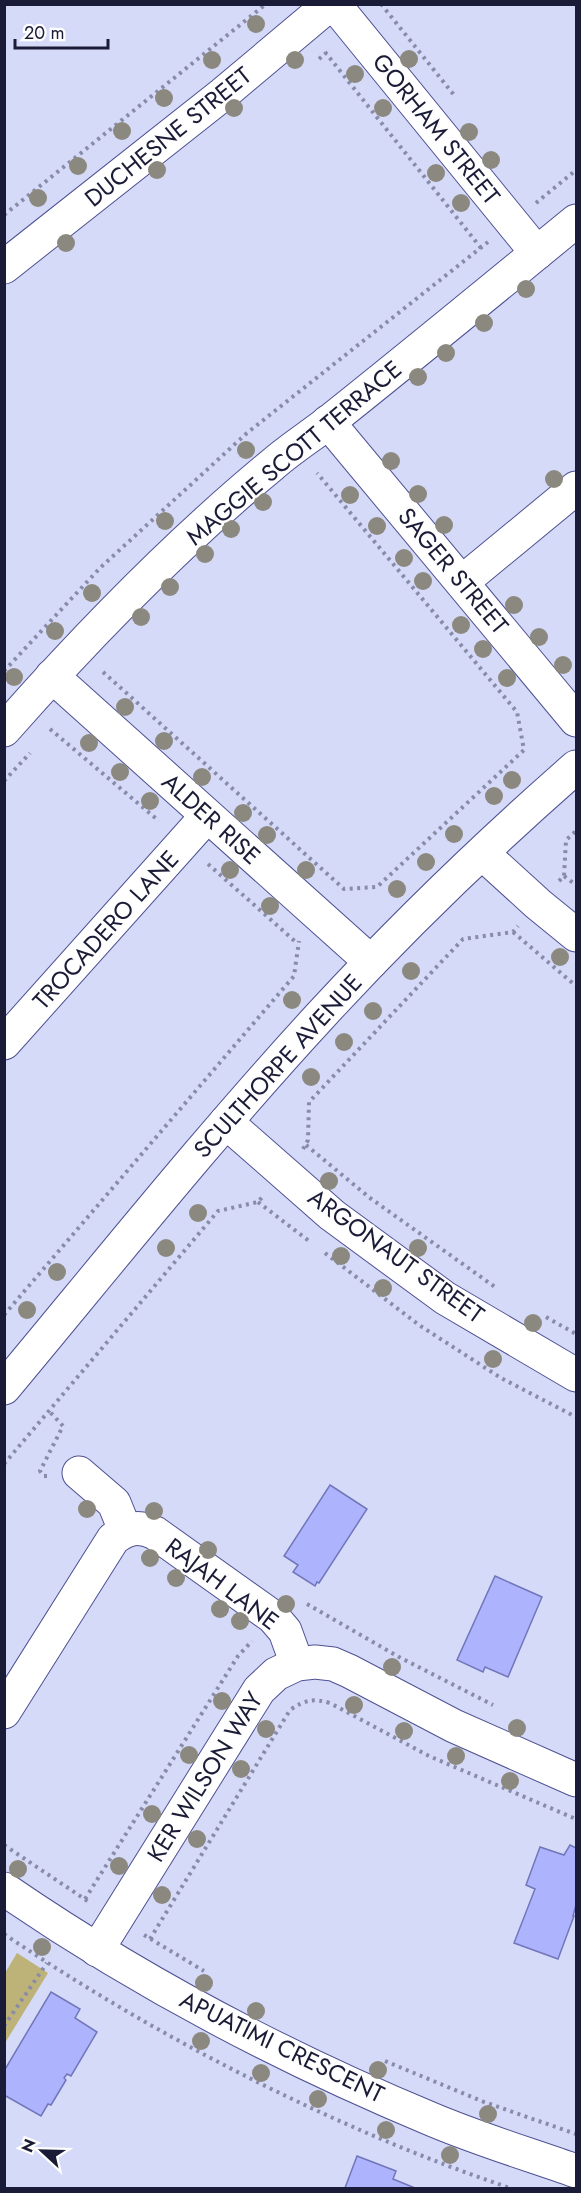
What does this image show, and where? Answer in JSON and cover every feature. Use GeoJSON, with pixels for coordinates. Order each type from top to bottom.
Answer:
{"type":"FeatureCollection","features":[{"type":"Feature","properties":{"kind":"street","name":"DUCHESNE STREET"},"geometry":{"type":"LineString","coordinates":[[4,267],[223,94],[332,4]]}},
{"type":"Feature","properties":{"kind":"street","name":"GORHAM STREET"},"geometry":{"type":"LineString","coordinates":[[332,4],[537,253]]}},
{"type":"Feature","properties":{"kind":"street","name":"MAGGIE SCOTT TERRACE"},"geometry":{"type":"LineString","coordinates":[[4,730],[120,604],[223,508],[273,464],[576,221]]}},
{"type":"Feature","properties":{"kind":"street","name":"SAGER STREET"},"geometry":{"type":"LineString","coordinates":[[328,422],[576,720]]}},
{"type":"Feature","properties":{"kind":"street"},"geometry":{"type":"LineString","coordinates":[[462,582],[576,488]]}},
{"type":"Feature","properties":{"kind":"street","name":"ALDER RISE"},"geometry":{"type":"LineString","coordinates":[[52,676],[371,962]]}},
{"type":"Feature","properties":{"kind":"street","name":"SCULTHORPE AVENUE"},"geometry":{"type":"LineString","coordinates":[[4,1388],[226,1122],[371,962],[482,853],[576,767]]}},
{"type":"Feature","properties":{"kind":"street","name":"TROCADERO LANE"},"geometry":{"type":"LineString","coordinates":[[4,1043],[207,816]]}},
{"type":"Feature","properties":{"kind":"street"},"geometry":{"type":"LineString","coordinates":[[482,853],[576,935]]}},
{"type":"Feature","properties":{"kind":"street","name":"ARGONAUT STREET"},"geometry":{"type":"LineString","coordinates":[[226,1122],[332,1215],[445,1298],[576,1375]]}},
{"type":"Feature","properties":{"kind":"street"},"geometry":{"type":"LineString","coordinates":[[4,1712],[113,1539],[125,1530],[114,1503],[79,1473]]}},
{"type":"Feature","properties":{"kind":"street","name":"RAJAH LANE"},"geometry":{"type":"LineString","coordinates":[[125,1530],[139,1528],[152,1532],[268,1613],[285,1631],[297,1664]]}},
{"type":"Feature","properties":{"kind":"street","name":"KER WILSON WAY"},"geometry":{"type":"LineString","coordinates":[[97,1950],[259,1690],[276,1674],[297,1664],[321,1662],[344,1668],[454,1726],[576,1780]]}},
{"type":"Feature","properties":{"kind":"street","name":"APUATIMI CRESCENT"},"geometry":{"type":"LineString","coordinates":[[4,1889],[97,1950],[261,2042],[432,2120],[576,2171]]}},
{"type":"Feature","properties":{"kind":"path"},"geometry":{"type":"LineString","coordinates":[[4,215],[266,4]]}},
{"type":"Feature","properties":{"kind":"path"},"geometry":{"type":"LineString","coordinates":[[304,26],[481,248]]}},
{"type":"Feature","properties":{"kind":"path"},"geometry":{"type":"LineString","coordinates":[[538,201],[576,170]]}},
{"type":"Feature","properties":{"kind":"path"},"geometry":{"type":"LineString","coordinates":[[110,664],[103,672],[344,889],[377,888],[524,750],[517,712],[317,473],[309,478]]}},
{"type":"Feature","properties":{"kind":"path"},"geometry":{"type":"LineString","coordinates":[[576,831],[566,840],[564,876],[576,885]]}},
{"type":"Feature","properties":{"kind":"path"},"geometry":{"type":"LineString","coordinates":[[502,1292],[370,1198],[306,1145],[309,1102],[463,939],[513,932],[576,986]]}},
{"type":"Feature","properties":{"kind":"path"},"geometry":{"type":"LineString","coordinates":[[4,1316],[294,976],[297,943]]}},
{"type":"Feature","properties":{"kind":"path"},"geometry":{"type":"LineString","coordinates":[[4,1464],[218,1211],[258,1202]]}},
{"type":"Feature","properties":{"kind":"path"},"geometry":{"type":"LineString","coordinates":[[542,1315],[576,1334]]}},
{"type":"Feature","properties":{"kind":"path"},"geometry":{"type":"LineString","coordinates":[[150,1939],[290,1710],[302,1701],[316,1699],[330,1703],[429,1756],[576,1819]]}},
{"type":"Feature","properties":{"kind":"path"},"geometry":{"type":"LineString","coordinates":[[4,1845],[75,1894],[212,1976]]}},
{"type":"Feature","properties":{"kind":"path"},"geometry":{"type":"LineString","coordinates":[[4,2026],[47,1963]]}},
{"type":"Feature","properties":{"kind":"path"},"geometry":{"type":"LineString","coordinates":[[384,2061],[484,2102],[576,2134]]}},
{"type":"Feature","properties":{"kind":"shaded area"},"geometry":{"type":"Polygon","coordinates":[[[17,1953],[48,1973],[5,2043],[5,1973],[17,1953]]]}},
{"type":"Feature","properties":{"kind":"building"},"geometry":{"type":"Polygon","coordinates":[[[330,1485],[367,1509],[315,1586],[293,1572],[298,1565],[284,1556],[330,1485]]]}},
{"type":"Feature","properties":{"kind":"building"},"geometry":{"type":"Polygon","coordinates":[[[495,1576],[542,1597],[508,1677],[485,1667],[483,1672],[457,1660],[495,1576]]]}},
{"type":"Feature","properties":{"kind":"building"},"geometry":{"type":"Polygon","coordinates":[[[570,1845],[576,1848],[576,1905],[558,1959],[514,1943],[535,1889],[526,1885],[540,1847],[564,1855],[570,1845]]]}},
{"type":"Feature","properties":{"kind":"building"},"geometry":{"type":"Polygon","coordinates":[[[51,1992],[80,2009],[75,2018],[97,2032],[71,2076],[67,2074],[64,2078],[66,2080],[51,2105],[48,2104],[41,2116],[4,2095],[4,2071],[51,1992]]]}},
{"type":"Feature","properties":{"kind":"building"},"geometry":{"type":"Polygon","coordinates":[[[357,2156],[396,2171],[393,2179],[415,2188],[345,2188],[357,2156]]]}}]}
